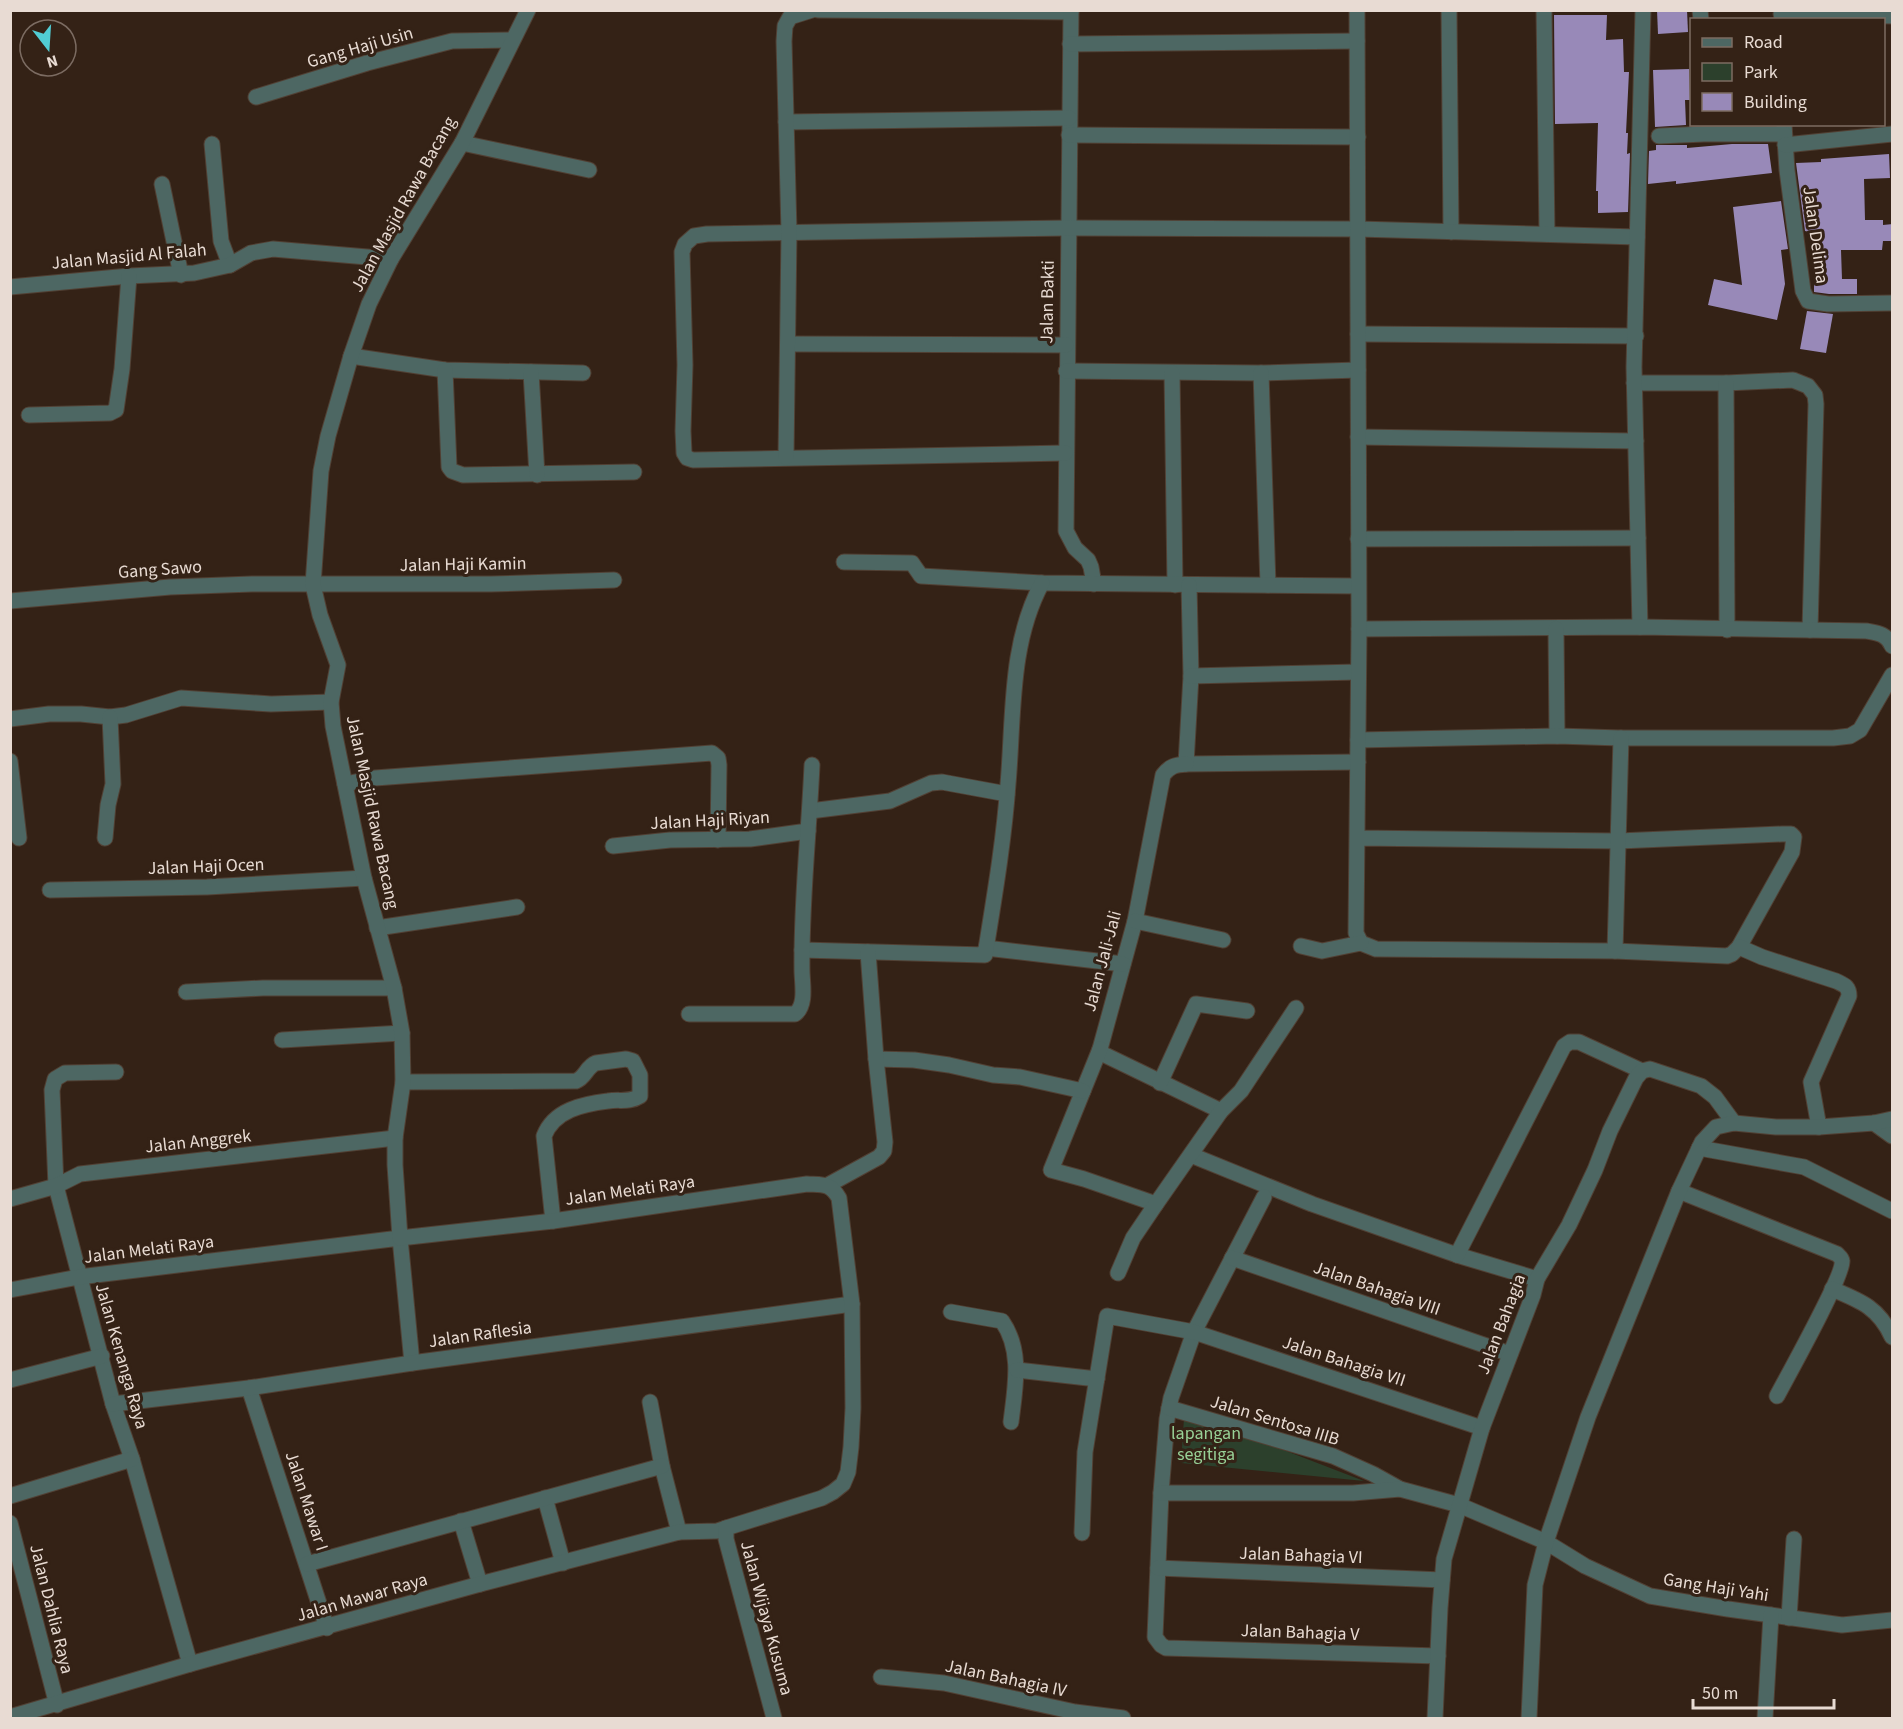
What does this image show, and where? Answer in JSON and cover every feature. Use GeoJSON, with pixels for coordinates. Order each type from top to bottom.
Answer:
{"type":"FeatureCollection","features":[{"type":"Feature","properties":{"kind":"street","name":"Jalan Masjid Rawa Bacang"},"geometry":{"type":"LineString","coordinates":[[412,1363],[395,1165],[395,1138],[403,1082],[402,1033],[394,988],[364,878],[333,726],[331,702],[338,665],[320,615],[314,585],[321,471],[328,436],[369,304],[391,259],[462,143],[528,10]]}},
{"type":"Feature","properties":{"kind":"street"},"geometry":{"type":"LineString","coordinates":[[786,457],[789,232],[784,26],[790,17],[812,10]]}},
{"type":"Feature","properties":{"kind":"street"},"geometry":{"type":"LineString","coordinates":[[818,10],[1071,11]]}},
{"type":"Feature","properties":{"kind":"street"},"geometry":{"type":"LineString","coordinates":[[1357,10],[1359,629],[1356,933],[1361,943]]}},
{"type":"Feature","properties":{"kind":"street"},"geometry":{"type":"LineString","coordinates":[[1449,10],[1451,232]]}},
{"type":"Feature","properties":{"kind":"street"},"geometry":{"type":"LineString","coordinates":[[1544,10],[1547,234]]}},
{"type":"Feature","properties":{"kind":"street"},"geometry":{"type":"LineString","coordinates":[[1640,627],[1635,383],[1643,10]]}},
{"type":"Feature","properties":{"kind":"street","name":"Jalan Bakti"},"geometry":{"type":"LineString","coordinates":[[1071,11],[1066,531],[1075,548],[1088,560],[1094,584]]}},
{"type":"Feature","properties":{"kind":"street"},"geometry":{"type":"LineString","coordinates":[[1781,15],[1893,16]]}},
{"type":"Feature","properties":{"kind":"street","name":"Gang Haji Usin"},"geometry":{"type":"LineString","coordinates":[[256,97],[367,63],[452,41],[512,40]]}},
{"type":"Feature","properties":{"kind":"street"},"geometry":{"type":"LineString","coordinates":[[1070,44],[1358,41]]}},
{"type":"Feature","properties":{"kind":"street"},"geometry":{"type":"LineString","coordinates":[[786,122],[1069,118]]}},
{"type":"Feature","properties":{"kind":"street"},"geometry":{"type":"LineString","coordinates":[[1659,136],[1705,129],[1784,134],[1893,134]]}},
{"type":"Feature","properties":{"kind":"street","name":"Jalan Delima"},"geometry":{"type":"LineString","coordinates":[[1784,134],[1803,291],[1808,301],[1828,304],[1893,303]]}},
{"type":"Feature","properties":{"kind":"street"},"geometry":{"type":"LineString","coordinates":[[1069,135],[1358,137]]}},
{"type":"Feature","properties":{"kind":"street"},"geometry":{"type":"LineString","coordinates":[[462,143],[589,170]]}},
{"type":"Feature","properties":{"kind":"street"},"geometry":{"type":"LineString","coordinates":[[212,144],[221,241],[230,265]]}},
{"type":"Feature","properties":{"kind":"street"},"geometry":{"type":"LineString","coordinates":[[162,184],[181,275]]}},
{"type":"Feature","properties":{"kind":"street"},"geometry":{"type":"LineString","coordinates":[[1065,453],[693,460],[687,458],[684,453],[682,252],[685,244],[694,236],[789,232],[1068,228],[1358,229],[1637,237]]}},
{"type":"Feature","properties":{"kind":"street","name":"Jalan Masjid Al Falah"},"geometry":{"type":"LineString","coordinates":[[10,287],[129,276],[181,275],[230,265],[251,254],[273,249],[391,259]]}},
{"type":"Feature","properties":{"kind":"street"},"geometry":{"type":"LineString","coordinates":[[28,415],[110,413],[116,410],[122,369],[129,276]]}},
{"type":"Feature","properties":{"kind":"street"},"geometry":{"type":"LineString","coordinates":[[1358,334],[1636,336]]}},
{"type":"Feature","properties":{"kind":"street"},"geometry":{"type":"LineString","coordinates":[[788,344],[1066,345]]}},
{"type":"Feature","properties":{"kind":"street"},"geometry":{"type":"LineString","coordinates":[[351,356],[445,370],[583,373]]}},
{"type":"Feature","properties":{"kind":"street"},"geometry":{"type":"LineString","coordinates":[[445,370],[449,467],[452,471],[463,475],[634,472]]}},
{"type":"Feature","properties":{"kind":"street"},"geometry":{"type":"LineString","coordinates":[[1066,371],[1261,373],[1358,370]]}},
{"type":"Feature","properties":{"kind":"street"},"geometry":{"type":"LineString","coordinates":[[531,372],[537,475]]}},
{"type":"Feature","properties":{"kind":"street"},"geometry":{"type":"LineString","coordinates":[[1172,373],[1182,585],[1191,676],[1186,764],[1358,762]]}},
{"type":"Feature","properties":{"kind":"street"},"geometry":{"type":"LineString","coordinates":[[1261,373],[1268,585]]}},
{"type":"Feature","properties":{"kind":"street"},"geometry":{"type":"LineString","coordinates":[[1635,383],[1793,380],[1809,386],[1815,395],[1810,630]]}},
{"type":"Feature","properties":{"kind":"street"},"geometry":{"type":"LineString","coordinates":[[1726,383],[1726,630]]}},
{"type":"Feature","properties":{"kind":"street"},"geometry":{"type":"LineString","coordinates":[[1358,437],[1636,441]]}},
{"type":"Feature","properties":{"kind":"street"},"geometry":{"type":"LineString","coordinates":[[1358,539],[1638,538]]}},
{"type":"Feature","properties":{"kind":"street"},"geometry":{"type":"LineString","coordinates":[[844,562],[912,563],[921,576],[1042,583],[1358,586]]}},
{"type":"Feature","properties":{"kind":"street","name":"Jalan Haji Kamin"},"geometry":{"type":"LineString","coordinates":[[314,585],[491,584],[614,580]]}},
{"type":"Feature","properties":{"kind":"street"},"geometry":{"type":"LineString","coordinates":[[802,950],[985,956],[1007,794],[1015,679],[1025,628],[1035,596],[1042,583]]}},
{"type":"Feature","properties":{"kind":"street","name":"Gang Sawo"},"geometry":{"type":"LineString","coordinates":[[10,601],[170,586],[314,585]]}},
{"type":"Feature","properties":{"kind":"street"},"geometry":{"type":"LineString","coordinates":[[1359,629],[1640,627],[1867,631],[1881,633],[1893,646]]}},
{"type":"Feature","properties":{"kind":"street"},"geometry":{"type":"LineString","coordinates":[[1556,629],[1557,736]]}},
{"type":"Feature","properties":{"kind":"street"},"geometry":{"type":"LineString","coordinates":[[1191,676],[1358,672]]}},
{"type":"Feature","properties":{"kind":"street"},"geometry":{"type":"LineString","coordinates":[[1358,740],[1557,736],[1621,738],[1833,738],[1850,736],[1860,730],[1893,675]]}},
{"type":"Feature","properties":{"kind":"street"},"geometry":{"type":"LineString","coordinates":[[10,719],[49,714],[110,717],[126,715],[181,698],[271,704],[331,702]]}},
{"type":"Feature","properties":{"kind":"street"},"geometry":{"type":"LineString","coordinates":[[105,837],[108,805],[113,784],[110,717]]}},
{"type":"Feature","properties":{"kind":"street"},"geometry":{"type":"LineString","coordinates":[[1615,951],[1621,738]]}},
{"type":"Feature","properties":{"kind":"street"},"geometry":{"type":"LineString","coordinates":[[345,784],[375,778],[712,753],[718,758],[719,765],[718,840]]}},
{"type":"Feature","properties":{"kind":"street"},"geometry":{"type":"LineString","coordinates":[[10,761],[19,838]]}},
{"type":"Feature","properties":{"kind":"street","name":"Jalan Jali-Jali"},"geometry":{"type":"LineString","coordinates":[[1156,1204],[1051,1170],[1100,1049],[1135,921],[1163,775],[1168,768],[1174,765],[1186,764]]}},
{"type":"Feature","properties":{"kind":"street"},"geometry":{"type":"LineString","coordinates":[[689,1014],[795,1014],[800,1010],[812,765]]}},
{"type":"Feature","properties":{"kind":"street"},"geometry":{"type":"LineString","coordinates":[[810,811],[890,801],[931,783],[942,782],[1007,794]]}},
{"type":"Feature","properties":{"kind":"street","name":"Jalan Haji Riyan"},"geometry":{"type":"LineString","coordinates":[[613,846],[670,840],[750,839],[808,831]]}},
{"type":"Feature","properties":{"kind":"street"},"geometry":{"type":"LineString","coordinates":[[1301,946],[1322,951],[1361,943],[1376,949],[1615,951],[1727,956],[1739,947],[1792,852],[1794,844],[1794,837],[1791,834],[1619,841],[1357,838]]}},
{"type":"Feature","properties":{"kind":"street","name":"Jalan Haji Ocen"},"geometry":{"type":"LineString","coordinates":[[50,890],[207,887],[364,878]]}},
{"type":"Feature","properties":{"kind":"street"},"geometry":{"type":"LineString","coordinates":[[377,928],[517,907]]}},
{"type":"Feature","properties":{"kind":"street"},"geometry":{"type":"LineString","coordinates":[[1135,921],[1223,940]]}},
{"type":"Feature","properties":{"kind":"street"},"geometry":{"type":"LineString","coordinates":[[1739,947],[1762,957],[1836,981],[1845,985],[1849,990],[1850,996],[1811,1082],[1819,1127]]}},
{"type":"Feature","properties":{"kind":"street"},"geometry":{"type":"LineString","coordinates":[[986,948],[1123,964]]}},
{"type":"Feature","properties":{"kind":"street"},"geometry":{"type":"LineString","coordinates":[[726,1528],[822,1498],[843,1484],[848,1472],[852,1418],[852,1304],[839,1198],[834,1189],[828,1185],[884,1152],[868,952]]}},
{"type":"Feature","properties":{"kind":"street"},"geometry":{"type":"LineString","coordinates":[[186,992],[263,988],[394,988]]}},
{"type":"Feature","properties":{"kind":"street"},"geometry":{"type":"LineString","coordinates":[[1160,1083],[1196,1004],[1247,1011]]}},
{"type":"Feature","properties":{"kind":"street"},"geometry":{"type":"LineString","coordinates":[[1118,1273],[1133,1238],[1221,1111],[1241,1090],[1296,1008]]}},
{"type":"Feature","properties":{"kind":"street"},"geometry":{"type":"LineString","coordinates":[[282,1040],[402,1033]]}},
{"type":"Feature","properties":{"kind":"street"},"geometry":{"type":"LineString","coordinates":[[1457,1255],[1564,1046],[1570,1042],[1579,1042],[1642,1071],[1650,1070],[1701,1086],[1715,1097],[1734,1123]]}},
{"type":"Feature","properties":{"kind":"street"},"geometry":{"type":"LineString","coordinates":[[1100,1049],[1103,1054],[1221,1111]]}},
{"type":"Feature","properties":{"kind":"street"},"geometry":{"type":"LineString","coordinates":[[876,1059],[914,1060],[949,1065],[1083,1091]]}},
{"type":"Feature","properties":{"kind":"street"},"geometry":{"type":"LineString","coordinates":[[403,1082],[576,1081],[584,1076],[591,1065],[617,1060],[633,1061],[640,1075],[641,1092],[638,1097],[627,1101],[609,1100],[574,1108],[560,1115],[549,1125],[544,1136],[553,1221]]}},
{"type":"Feature","properties":{"kind":"street","name":"Jalan Bahagia"},"geometry":{"type":"LineString","coordinates":[[1435,1719],[1444,1559],[1482,1428],[1538,1279],[1569,1225],[1595,1170],[1610,1131],[1636,1078],[1642,1071]]}},
{"type":"Feature","properties":{"kind":"street","name":"Jalan Kenanga Raya"},"geometry":{"type":"LineString","coordinates":[[116,1072],[65,1073],[55,1079],[52,1090],[56,1186],[113,1404],[132,1459],[190,1664]]}},
{"type":"Feature","properties":{"kind":"street"},"geometry":{"type":"LineString","coordinates":[[1530,1719],[1535,1584],[1546,1542],[1588,1418],[1679,1191],[1702,1142],[1716,1127],[1734,1123],[1776,1127],[1819,1127],[1874,1123],[1893,1119]]}},
{"type":"Feature","properties":{"kind":"street"},"geometry":{"type":"LineString","coordinates":[[1874,1123],[1893,1136]]}},
{"type":"Feature","properties":{"kind":"street","name":"Jalan Anggrek"},"geometry":{"type":"LineString","coordinates":[[10,1199],[56,1186],[80,1174],[395,1138]]}},
{"type":"Feature","properties":{"kind":"street"},"geometry":{"type":"LineString","coordinates":[[1699,1148],[1804,1167],[1893,1211]]}},
{"type":"Feature","properties":{"kind":"street"},"geometry":{"type":"LineString","coordinates":[[1191,1155],[1312,1204],[1457,1255],[1538,1279]]}},
{"type":"Feature","properties":{"kind":"street","name":"Jalan Melati Raya"},"geometry":{"type":"LineString","coordinates":[[10,1290],[79,1277],[553,1221],[807,1184],[828,1185]]}},
{"type":"Feature","properties":{"kind":"street"},"geometry":{"type":"LineString","coordinates":[[1679,1191],[1837,1254],[1842,1264],[1832,1289],[1777,1396]]}},
{"type":"Feature","properties":{"kind":"street"},"geometry":{"type":"LineString","coordinates":[[1158,1568],[1161,1493],[1169,1408],[1180,1367],[1194,1332],[1264,1197]]}},
{"type":"Feature","properties":{"kind":"street","name":"Jalan Bahagia VIII"},"geometry":{"type":"LineString","coordinates":[[1232,1258],[1510,1354]]}},
{"type":"Feature","properties":{"kind":"street"},"geometry":{"type":"LineString","coordinates":[[1832,1289],[1857,1299],[1876,1311],[1893,1337]]}},
{"type":"Feature","properties":{"kind":"street","name":"Jalan Raflesia"},"geometry":{"type":"LineString","coordinates":[[113,1404],[249,1388],[412,1363],[852,1304]]}},
{"type":"Feature","properties":{"kind":"street"},"geometry":{"type":"LineString","coordinates":[[951,1312],[1002,1321],[1010,1334],[1017,1370],[1011,1422]]}},
{"type":"Feature","properties":{"kind":"street","name":"Jalan Bahagia VII"},"geometry":{"type":"LineString","coordinates":[[1097,1379],[1107,1316],[1194,1332],[1482,1428]]}},
{"type":"Feature","properties":{"kind":"street"},"geometry":{"type":"LineString","coordinates":[[10,1380],[102,1356]]}},
{"type":"Feature","properties":{"kind":"street"},"geometry":{"type":"LineString","coordinates":[[1017,1370],[1097,1379],[1085,1452],[1082,1533]]}},
{"type":"Feature","properties":{"kind":"street","name":"Jalan Mawar I"},"geometry":{"type":"LineString","coordinates":[[249,1388],[327,1628]]}},
{"type":"Feature","properties":{"kind":"street"},"geometry":{"type":"LineString","coordinates":[[650,1402],[662,1466],[679,1532]]}},
{"type":"Feature","properties":{"kind":"street","name":"Jalan Sentosa IIIB"},"geometry":{"type":"LineString","coordinates":[[1169,1408],[1333,1456],[1400,1489]]}},
{"type":"Feature","properties":{"kind":"street"},"geometry":{"type":"LineString","coordinates":[[10,1496],[132,1459]]}},
{"type":"Feature","properties":{"kind":"street"},"geometry":{"type":"LineString","coordinates":[[307,1563],[662,1466]]}},
{"type":"Feature","properties":{"kind":"street"},"geometry":{"type":"LineString","coordinates":[[1161,1493],[1353,1493],[1400,1489]]}},
{"type":"Feature","properties":{"kind":"street","name":"Gang Haji Yahi"},"geometry":{"type":"LineString","coordinates":[[1400,1489],[1459,1505],[1546,1542],[1585,1566],[1650,1596],[1842,1625],[1893,1620]]}},
{"type":"Feature","properties":{"kind":"street"},"geometry":{"type":"LineString","coordinates":[[544,1498],[563,1563]]}},
{"type":"Feature","properties":{"kind":"street"},"geometry":{"type":"LineString","coordinates":[[461,1521],[480,1584]]}},
{"type":"Feature","properties":{"kind":"street","name":"Jalan Dahlia Raya"},"geometry":{"type":"LineString","coordinates":[[10,1523],[57,1705]]}},
{"type":"Feature","properties":{"kind":"street","name":"Jalan Mawar Raya"},"geometry":{"type":"LineString","coordinates":[[10,1717],[190,1664],[480,1584],[679,1532],[717,1531],[726,1528]]}},
{"type":"Feature","properties":{"kind":"street","name":"Jalan Wijaya Kusuma"},"geometry":{"type":"LineString","coordinates":[[726,1528],[726,1539],[774,1719]]}},
{"type":"Feature","properties":{"kind":"street"},"geometry":{"type":"LineString","coordinates":[[1789,1618],[1794,1539]]}},
{"type":"Feature","properties":{"kind":"street","name":"Jalan Bahagia VI"},"geometry":{"type":"LineString","coordinates":[[1158,1568],[1442,1580]]}},
{"type":"Feature","properties":{"kind":"street","name":"Jalan Bahagia V"},"geometry":{"type":"LineString","coordinates":[[1158,1568],[1155,1637],[1161,1646],[1438,1656]]}},
{"type":"Feature","properties":{"kind":"street"},"geometry":{"type":"LineString","coordinates":[[1765,1719],[1771,1615]]}},
{"type":"Feature","properties":{"kind":"street","name":"Jalan Bahagia IV"},"geometry":{"type":"LineString","coordinates":[[881,1677],[944,1683],[1075,1715],[1123,1719]]}},
{"type":"Feature","properties":{"kind":"green space","name":"lapangan segitiga"},"geometry":{"type":"Polygon","coordinates":[[[1196,1416],[1364,1481],[1181,1463],[1184,1418],[1196,1416]]]}},
{"type":"Feature","properties":{"kind":"building"},"geometry":{"type":"Polygon","coordinates":[[[1657,10],[1687,10],[1688,32],[1658,34],[1657,10]]]}},
{"type":"Feature","properties":{"kind":"building"},"geometry":{"type":"Polygon","coordinates":[[[1554,15],[1607,15],[1606,40],[1623,39],[1624,72],[1629,72],[1626,133],[1628,133],[1627,154],[1630,153],[1628,212],[1598,213],[1598,191],[1596,191],[1598,123],[1555,124],[1554,15]]]}},
{"type":"Feature","properties":{"kind":"building"},"geometry":{"type":"Polygon","coordinates":[[[1689,69],[1690,100],[1685,100],[1686,125],[1655,127],[1653,70],[1689,69]]]}},
{"type":"Feature","properties":{"kind":"building"},"geometry":{"type":"Polygon","coordinates":[[[1768,144],[1772,173],[1676,184],[1676,181],[1648,184],[1649,151],[1656,150],[1656,145],[1687,145],[1687,148],[1768,144]]]}},
{"type":"Feature","properties":{"kind":"building"},"geometry":{"type":"Polygon","coordinates":[[[1889,154],[1890,178],[1864,179],[1865,220],[1883,220],[1883,225],[1893,224],[1893,241],[1883,241],[1882,250],[1841,250],[1842,279],[1857,279],[1857,294],[1814,292],[1814,269],[1820,234],[1805,231],[1796,163],[1889,154]]]}},
{"type":"Feature","properties":{"kind":"building"},"geometry":{"type":"Polygon","coordinates":[[[1781,201],[1788,249],[1781,250],[1785,284],[1777,320],[1708,305],[1714,279],[1742,285],[1733,207],[1781,201]]]}},
{"type":"Feature","properties":{"kind":"building"},"geometry":{"type":"Polygon","coordinates":[[[1807,311],[1833,314],[1826,353],[1800,349],[1807,311]]]}}]}
